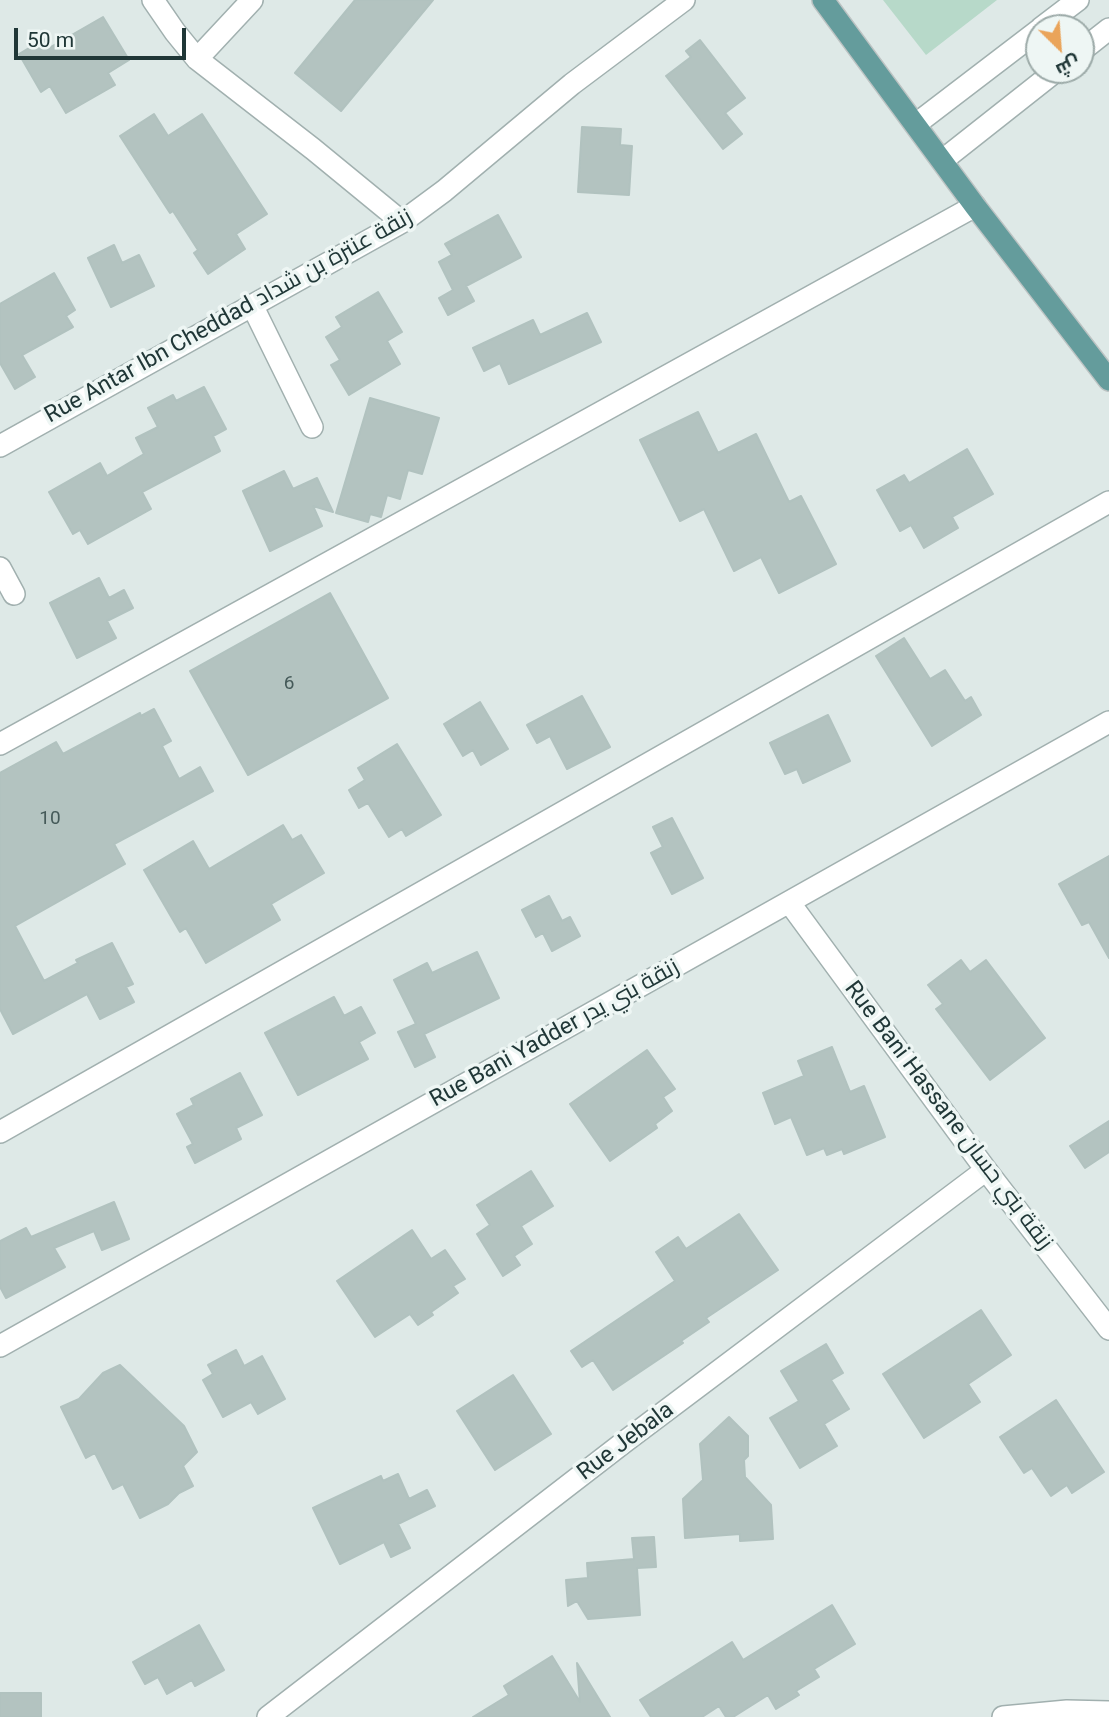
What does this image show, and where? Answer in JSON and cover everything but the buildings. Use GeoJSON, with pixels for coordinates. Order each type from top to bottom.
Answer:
{"type":"FeatureCollection","features":[{"type":"Feature","properties":{"kind":"main road"},"geometry":{"type":"LineString","coordinates":[[823,0],[975,206],[1109,380]]}},
{"type":"Feature","properties":{"kind":"street"},"geometry":{"type":"LineString","coordinates":[[153,0],[197,59],[402,222]]}},
{"type":"Feature","properties":{"kind":"street"},"geometry":{"type":"LineString","coordinates":[[197,59],[252,0]]}},
{"type":"Feature","properties":{"kind":"street","name":"Rue Antar Ibn Cheddad زنقة عنترة بن شداد"},"geometry":{"type":"LineString","coordinates":[[0,446],[402,222],[444,191],[572,85],[684,0]]}},
{"type":"Feature","properties":{"kind":"street"},"geometry":{"type":"LineString","coordinates":[[1060,14],[1078,0]]}},
{"type":"Feature","properties":{"kind":"street"},"geometry":{"type":"LineString","coordinates":[[1095,40],[1109,29]]}},
{"type":"Feature","properties":{"kind":"street"},"geometry":{"type":"LineString","coordinates":[[916,124],[1025,40]]}},
{"type":"Feature","properties":{"kind":"street"},"geometry":{"type":"LineString","coordinates":[[943,160],[1039,84]]}},
{"type":"Feature","properties":{"kind":"street"},"geometry":{"type":"LineString","coordinates":[[0,744],[975,206]]}},
{"type":"Feature","properties":{"kind":"street"},"geometry":{"type":"LineString","coordinates":[[252,305],[312,427]]}},
{"type":"Feature","properties":{"kind":"street"},"geometry":{"type":"LineString","coordinates":[[0,1132],[1109,502]]}},
{"type":"Feature","properties":{"kind":"street"},"geometry":{"type":"LineString","coordinates":[[0,568],[14,594]]}},
{"type":"Feature","properties":{"kind":"street","name":"Rue Bani Yadder زنقة بني يدر"},"geometry":{"type":"LineString","coordinates":[[0,1346],[1109,722]]}},
{"type":"Feature","properties":{"kind":"street","name":"Rue Bani Hassane زنقة بني حسان"},"geometry":{"type":"LineString","coordinates":[[789,902],[986,1170],[1109,1329]]}},
{"type":"Feature","properties":{"kind":"street","name":"Rue Jebala"},"geometry":{"type":"LineString","coordinates":[[276,1714],[623,1443],[986,1170]]}},
{"type":"Feature","properties":{"kind":"street"},"geometry":{"type":"LineString","coordinates":[[1003,1717],[1067,1711],[1109,1712]]}},
{"type":"Feature","properties":{"kind":"green space"},"geometry":{"type":"Polygon","coordinates":[[[883,0],[997,0],[926,55],[883,0]]]}}]}
